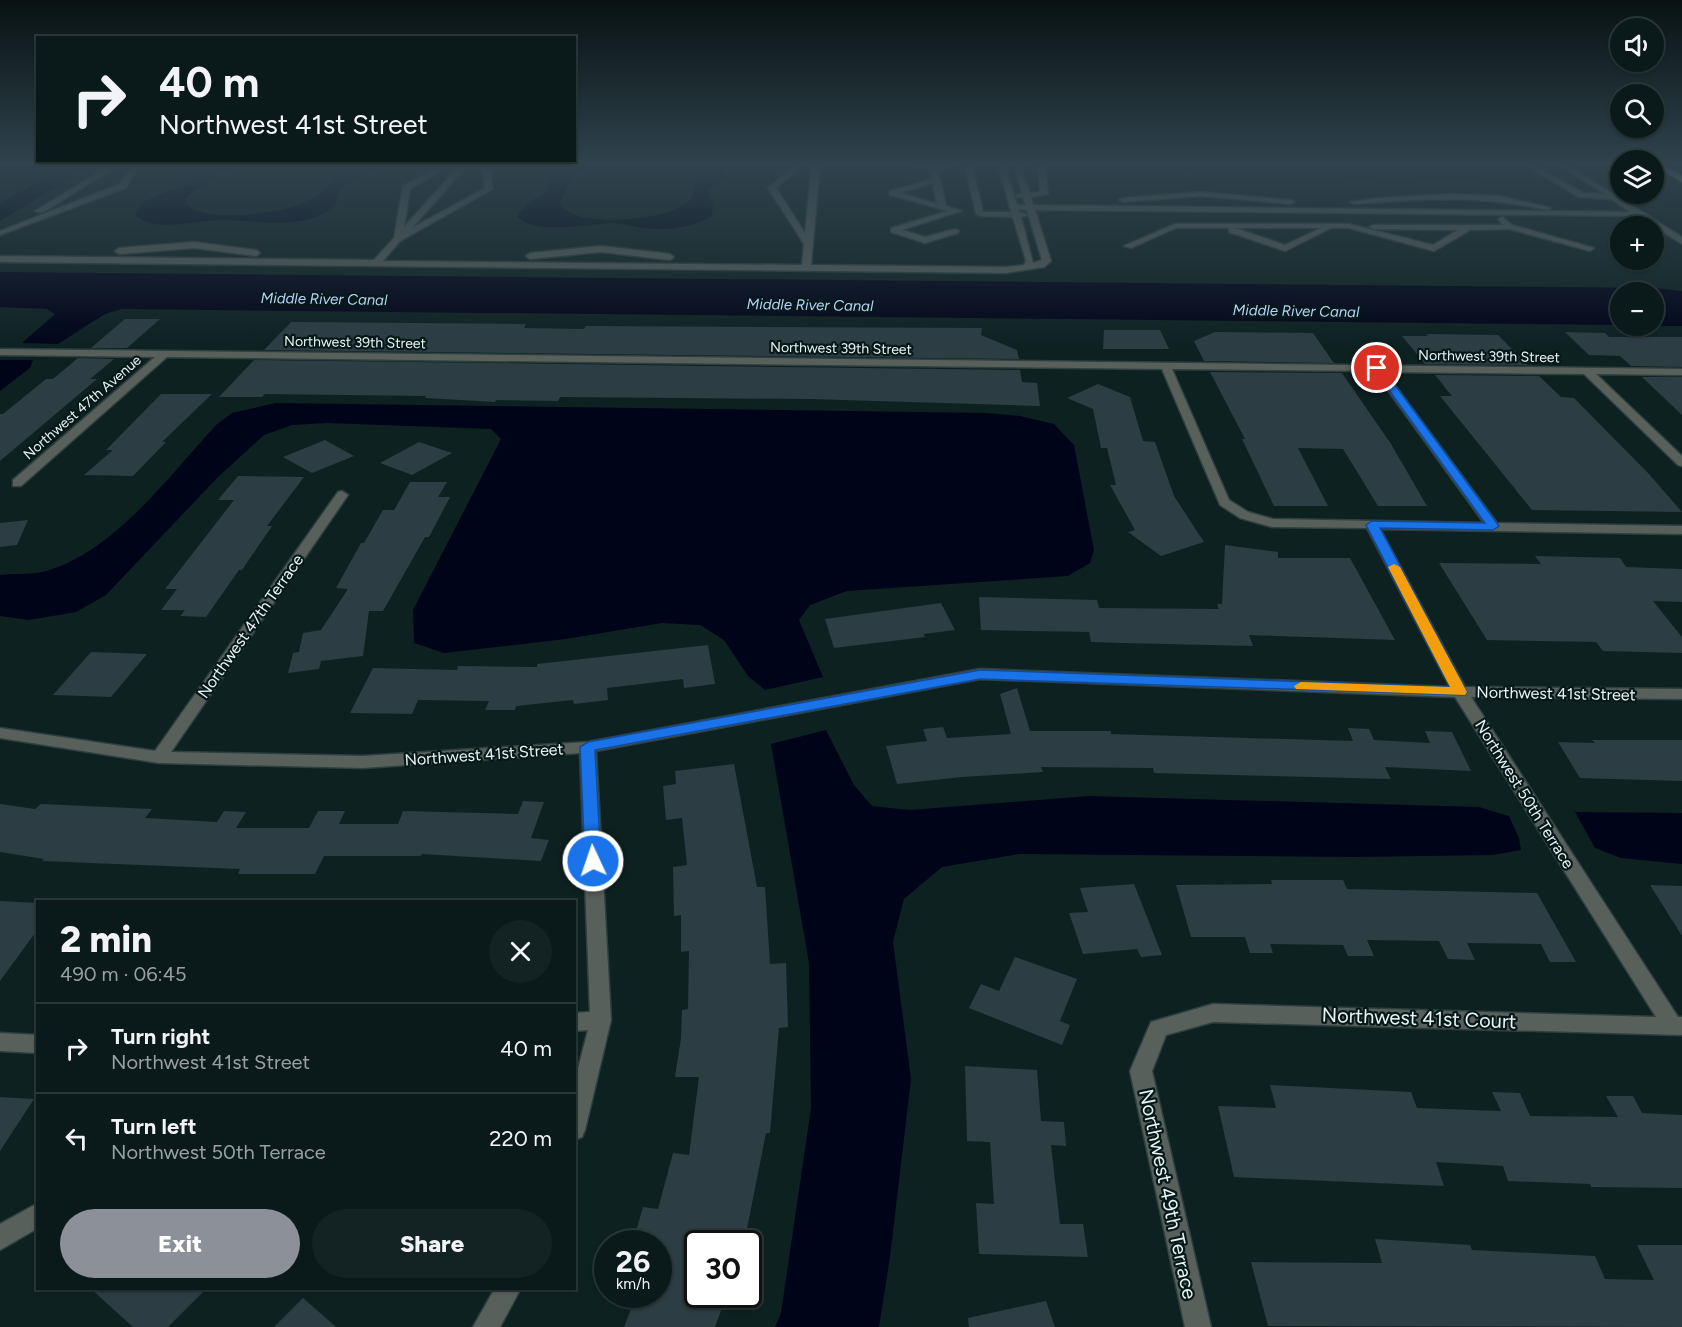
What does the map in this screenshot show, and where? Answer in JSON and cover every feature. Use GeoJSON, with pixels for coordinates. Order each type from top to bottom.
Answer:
{"type":"FeatureCollection","features":[{"type":"Feature","properties":{"kind":"street"},"geometry":{"type":"LineString","coordinates":[[1,234],[19,227]]}},
{"type":"Feature","properties":{"kind":"street"},"geometry":{"type":"LineString","coordinates":[[398,238],[400,227]]}},
{"type":"Feature","properties":{"kind":"street"},"geometry":{"type":"LineString","coordinates":[[377,262],[408,227]]}},
{"type":"Feature","properties":{"kind":"street"},"geometry":{"type":"LineString","coordinates":[[398,238],[419,227]]}},
{"type":"Feature","properties":{"kind":"street"},"geometry":{"type":"LineString","coordinates":[[797,227],[808,244]]}},
{"type":"Feature","properties":{"kind":"street"},"geometry":{"type":"LineString","coordinates":[[806,267],[810,227]]}},
{"type":"Feature","properties":{"kind":"street"},"geometry":{"type":"LineString","coordinates":[[904,227],[894,230],[924,240],[955,231]]}},
{"type":"Feature","properties":{"kind":"street"},"geometry":{"type":"LineString","coordinates":[[1019,227],[1029,261],[1027,268]]}},
{"type":"Feature","properties":{"kind":"street"},"geometry":{"type":"LineString","coordinates":[[0,259],[1006,270],[1027,268],[1047,261],[1037,227]]}},
{"type":"Feature","properties":{"kind":"street"},"geometry":{"type":"LineString","coordinates":[[1128,246],[1173,227]]}},
{"type":"Feature","properties":{"kind":"street"},"geometry":{"type":"LineString","coordinates":[[1222,227],[1285,248],[1331,227]]}},
{"type":"Feature","properties":{"kind":"street"},"geometry":{"type":"LineString","coordinates":[[1353,227],[1434,248],[1468,228]]}},
{"type":"Feature","properties":{"kind":"street"},"geometry":{"type":"LineString","coordinates":[[1404,227],[1490,227]]}},
{"type":"Feature","properties":{"kind":"street"},"geometry":{"type":"LineString","coordinates":[[1512,227],[1590,248]]}},
{"type":"Feature","properties":{"kind":"street"},"geometry":{"type":"LineString","coordinates":[[1659,227],[1682,241]]}},
{"type":"Feature","properties":{"kind":"street"},"geometry":{"type":"LineString","coordinates":[[22,259],[194,245],[328,262]]}},
{"type":"Feature","properties":{"kind":"street"},"geometry":{"type":"LineString","coordinates":[[447,263],[601,249],[750,267]]}},
{"type":"Feature","properties":{"kind":"street","name":"Northwest 39th Street"},"geometry":{"type":"LineString","coordinates":[[0,352],[1682,372]]}},
{"type":"Feature","properties":{"kind":"street","name":"Northwest 47th Avenue"},"geometry":{"type":"LineString","coordinates":[[17,483],[166,353]]}},
{"type":"Feature","properties":{"kind":"street"},"geometry":{"type":"LineString","coordinates":[[1166,366],[1224,502],[1244,515],[1272,524],[1682,531]]}},
{"type":"Feature","properties":{"kind":"street"},"geometry":{"type":"LineString","coordinates":[[1377,368],[1493,526]]}},
{"type":"Feature","properties":{"kind":"street"},"geometry":{"type":"LineString","coordinates":[[1586,370],[1682,462]]}},
{"type":"Feature","properties":{"kind":"street","name":"Northwest 47th Terrace"},"geometry":{"type":"LineString","coordinates":[[159,756],[342,495]]}},
{"type":"Feature","properties":{"kind":"street","name":"Northwest 50th Terrace"},"geometry":{"type":"LineString","coordinates":[[1372,525],[1460,692],[1677,1026]]}},
{"type":"Feature","properties":{"kind":"street","name":"Northwest 41st Street"},"geometry":{"type":"LineString","coordinates":[[0,733],[159,756],[363,762],[588,747],[980,674],[1460,692],[1682,694]]}},
{"type":"Feature","properties":{"kind":"street"},"geometry":{"type":"LineString","coordinates":[[576,1122],[601,1020],[588,747]]}},
{"type":"Feature","properties":{"kind":"street","name":"Northwest 41st Court"},"geometry":{"type":"LineString","coordinates":[[1158,1028],[1213,1012],[1677,1026]]}},
{"type":"Feature","properties":{"kind":"street"},"geometry":{"type":"LineString","coordinates":[[576,1022],[601,1020]]}},
{"type":"Feature","properties":{"kind":"street","name":"Northwest 49th Terrace"},"geometry":{"type":"LineString","coordinates":[[1158,1028],[1141,1071],[1198,1327]]}},
{"type":"Feature","properties":{"kind":"street"},"geometry":{"type":"LineString","coordinates":[[0,1042],[36,1044]]}},
{"type":"Feature","properties":{"kind":"street"},"geometry":{"type":"LineString","coordinates":[[0,1238],[36,1215]]}},
{"type":"Feature","properties":{"kind":"street"},"geometry":{"type":"LineString","coordinates":[[486,1327],[508,1290]]}},
{"type":"Feature","properties":{"kind":"water"},"geometry":{"type":"Polygon","coordinates":[[[640,227],[682,227],[670,229],[640,227]]]}},
{"type":"Feature","properties":{"kind":"water","name":"Middle River Canal"},"geometry":{"type":"Polygon","coordinates":[[[0,272],[1610,288],[1610,325],[122,309],[105,314],[58,344],[22,343],[55,314],[47,309],[0,307],[0,272]]]}},
{"type":"Feature","properties":{"kind":"water"},"geometry":{"type":"Polygon","coordinates":[[[1664,289],[1682,291],[1682,326],[1664,326],[1664,289]]]}},
{"type":"Feature","properties":{"kind":"water"},"geometry":{"type":"Polygon","coordinates":[[[0,360],[33,360],[30,368],[0,391],[0,360]]]}},
{"type":"Feature","properties":{"kind":"water"},"geometry":{"type":"Polygon","coordinates":[[[275,403],[987,413],[1020,416],[1054,424],[1074,445],[1094,550],[1090,563],[1068,576],[847,591],[810,605],[799,620],[823,677],[765,690],[748,676],[724,640],[700,625],[662,623],[566,639],[444,653],[414,643],[413,610],[501,439],[491,429],[327,423],[292,425],[264,435],[218,477],[106,595],[76,612],[29,620],[0,616],[0,575],[46,571],[71,561],[95,547],[139,510],[216,425],[232,413],[275,403]]]}},
{"type":"Feature","properties":{"kind":"water"},"geometry":{"type":"Polygon","coordinates":[[[826,730],[854,785],[872,806],[910,810],[1089,796],[1479,807],[1509,816],[1519,838],[1521,850],[1493,855],[1356,857],[1020,854],[942,867],[904,899],[893,942],[911,1079],[890,1257],[879,1327],[775,1327],[781,1313],[811,1108],[809,963],[771,744],[826,730]]]}},
{"type":"Feature","properties":{"kind":"water"},"geometry":{"type":"Polygon","coordinates":[[[1575,812],[1682,813],[1682,864],[1621,858],[1595,848],[1575,812]]]}},
{"type":"Feature","properties":{"kind":"building"},"geometry":{"type":"Polygon","coordinates":[[[125,319],[160,319],[127,348],[91,348],[125,319]]]}},
{"type":"Feature","properties":{"kind":"building"},"geometry":{"type":"Polygon","coordinates":[[[291,322],[526,324],[524,328],[584,329],[586,326],[982,328],[981,335],[1017,350],[1019,359],[264,350],[291,322]]]}},
{"type":"Feature","properties":{"kind":"building"},"geometry":{"type":"Polygon","coordinates":[[[1104,330],[1160,330],[1169,349],[1103,349],[1104,330]]]}},
{"type":"Feature","properties":{"kind":"building"},"geometry":{"type":"Polygon","coordinates":[[[1215,332],[1313,333],[1334,363],[1204,361],[1194,341],[1215,332]]]}},
{"type":"Feature","properties":{"kind":"building"},"geometry":{"type":"Polygon","coordinates":[[[1565,332],[1605,333],[1609,337],[1682,337],[1682,367],[1631,366],[1620,356],[1589,355],[1565,332]]]}},
{"type":"Feature","properties":{"kind":"building"},"geometry":{"type":"Polygon","coordinates":[[[1426,334],[1498,335],[1528,365],[1425,364],[1402,336],[1428,336],[1426,334]]]}},
{"type":"Feature","properties":{"kind":"building"},"geometry":{"type":"Polygon","coordinates":[[[78,358],[114,359],[90,379],[97,379],[0,461],[0,414],[3,414],[46,379],[53,379],[78,358]]]}},
{"type":"Feature","properties":{"kind":"building"},"geometry":{"type":"Polygon","coordinates":[[[254,360],[1020,370],[1022,382],[1037,383],[1040,406],[810,399],[560,397],[558,401],[496,400],[495,402],[425,398],[426,396],[265,394],[262,397],[219,397],[254,360]]]}},
{"type":"Feature","properties":{"kind":"building"},"geometry":{"type":"Polygon","coordinates":[[[1210,372],[1342,373],[1391,444],[1427,506],[1378,506],[1343,449],[1298,448],[1328,506],[1274,506],[1242,439],[1245,439],[1210,372]]]}},
{"type":"Feature","properties":{"kind":"building"},"geometry":{"type":"Polygon","coordinates":[[[1435,375],[1539,376],[1561,397],[1574,398],[1649,474],[1682,512],[1532,510],[1440,396],[1452,396],[1435,375]]]}},
{"type":"Feature","properties":{"kind":"building"},"geometry":{"type":"Polygon","coordinates":[[[1642,377],[1682,377],[1682,415],[1642,377]]]}},
{"type":"Feature","properties":{"kind":"building"},"geometry":{"type":"Polygon","coordinates":[[[1098,384],[1130,397],[1143,441],[1155,442],[1174,496],[1204,542],[1161,556],[1128,532],[1135,530],[1110,485],[1116,485],[1107,448],[1101,448],[1093,409],[1067,398],[1098,384]]]}},
{"type":"Feature","properties":{"kind":"building"},"geometry":{"type":"Polygon","coordinates":[[[161,394],[212,394],[162,442],[166,442],[133,476],[84,475],[113,450],[106,450],[161,394]]]}},
{"type":"Feature","properties":{"kind":"building"},"geometry":{"type":"Polygon","coordinates":[[[325,440],[354,456],[312,473],[283,457],[325,440]]]}},
{"type":"Feature","properties":{"kind":"building"},"geometry":{"type":"Polygon","coordinates":[[[419,442],[452,453],[412,475],[380,463],[419,442]]]}},
{"type":"Feature","properties":{"kind":"building"},"geometry":{"type":"Polygon","coordinates":[[[238,476],[304,477],[267,526],[272,526],[242,570],[239,570],[206,617],[180,616],[185,610],[161,610],[177,589],[165,589],[234,500],[218,500],[238,476]]]}},
{"type":"Feature","properties":{"kind":"building"},"geometry":{"type":"Polygon","coordinates":[[[410,482],[447,482],[438,497],[450,497],[429,537],[425,537],[383,611],[369,611],[363,656],[321,661],[319,669],[288,673],[293,653],[299,652],[303,633],[321,630],[348,589],[336,588],[361,543],[364,543],[383,510],[394,510],[410,482]]]}},
{"type":"Feature","properties":{"kind":"building"},"geometry":{"type":"Polygon","coordinates":[[[28,520],[17,545],[0,547],[0,523],[28,520]]]}},
{"type":"Feature","properties":{"kind":"building"},"geometry":{"type":"Polygon","coordinates":[[[1225,545],[1278,552],[1278,558],[1350,558],[1395,640],[1249,635],[1253,646],[1123,643],[1091,642],[1089,632],[981,630],[979,597],[1097,600],[1099,608],[1219,609],[1217,604],[1222,604],[1225,545]]]}},
{"type":"Feature","properties":{"kind":"building"},"geometry":{"type":"Polygon","coordinates":[[[1535,556],[1620,558],[1626,567],[1682,569],[1682,602],[1653,601],[1682,637],[1682,653],[1603,651],[1596,642],[1487,640],[1439,563],[1541,564],[1535,556]]]}},
{"type":"Feature","properties":{"kind":"building"},"geometry":{"type":"Polygon","coordinates":[[[941,603],[955,630],[924,634],[925,637],[834,648],[825,619],[941,603]]]}},
{"type":"Feature","properties":{"kind":"building"},"geometry":{"type":"Polygon","coordinates":[[[708,645],[715,684],[684,688],[683,679],[607,688],[608,700],[574,704],[573,700],[516,706],[515,710],[485,710],[489,701],[418,700],[412,714],[350,713],[373,668],[457,670],[458,666],[537,667],[537,664],[708,645]]]}},
{"type":"Feature","properties":{"kind":"building"},"geometry":{"type":"Polygon","coordinates":[[[91,652],[147,654],[111,697],[53,695],[91,652]]]}},
{"type":"Feature","properties":{"kind":"building"},"geometry":{"type":"Polygon","coordinates":[[[1017,688],[1030,731],[1111,731],[1111,734],[1353,741],[1348,728],[1369,729],[1374,740],[1430,743],[1425,731],[1452,732],[1471,771],[1385,767],[1391,779],[1154,773],[1153,768],[1041,767],[1043,772],[897,784],[886,746],[927,741],[923,729],[943,727],[947,738],[1011,734],[1000,694],[1017,688]]]}},
{"type":"Feature","properties":{"kind":"building"},"geometry":{"type":"Polygon","coordinates":[[[1592,740],[1682,740],[1682,781],[1580,778],[1558,742],[1595,743],[1592,740]]]}},
{"type":"Feature","properties":{"kind":"building"},"geometry":{"type":"Polygon","coordinates":[[[734,764],[757,887],[765,887],[770,964],[786,963],[788,1027],[779,1028],[770,1133],[766,1133],[747,1230],[684,1230],[684,1308],[722,1308],[715,1327],[624,1327],[631,1308],[672,1308],[672,1230],[636,1230],[643,1207],[658,1209],[673,1153],[689,1155],[699,1077],[675,1077],[681,1038],[682,1010],[688,1009],[689,951],[681,952],[681,915],[674,916],[673,867],[687,865],[682,818],[666,820],[663,786],[676,784],[675,771],[734,764]]]}},
{"type":"Feature","properties":{"kind":"building"},"geometry":{"type":"Polygon","coordinates":[[[523,801],[544,802],[531,838],[549,840],[541,861],[422,854],[421,856],[324,856],[315,874],[238,874],[240,869],[42,861],[44,859],[0,852],[0,804],[35,809],[41,804],[152,809],[145,818],[217,822],[224,811],[246,812],[236,828],[309,828],[318,811],[345,811],[339,824],[398,824],[403,811],[518,814],[523,801]]]}},
{"type":"Feature","properties":{"kind":"building"},"geometry":{"type":"Polygon","coordinates":[[[1271,880],[1343,880],[1347,889],[1537,893],[1576,962],[1550,962],[1541,944],[1467,943],[1475,960],[1448,959],[1439,941],[1367,940],[1374,956],[1348,956],[1343,945],[1270,944],[1273,953],[1250,953],[1245,937],[1191,937],[1176,885],[1272,884],[1271,880]]]}},
{"type":"Feature","properties":{"kind":"building"},"geometry":{"type":"Polygon","coordinates":[[[1134,884],[1162,955],[1141,957],[1137,949],[1083,954],[1069,913],[1088,912],[1080,888],[1134,884]]]}},
{"type":"Feature","properties":{"kind":"building"},"geometry":{"type":"Polygon","coordinates":[[[1650,885],[1682,886],[1682,936],[1650,885]]]}},
{"type":"Feature","properties":{"kind":"building"},"geometry":{"type":"Polygon","coordinates":[[[0,901],[36,903],[36,932],[0,981],[0,901]]]}},
{"type":"Feature","properties":{"kind":"building"},"geometry":{"type":"Polygon","coordinates":[[[1015,957],[1077,979],[1060,1021],[1070,1025],[1062,1045],[969,1008],[981,984],[999,991],[1015,957]]]}},
{"type":"Feature","properties":{"kind":"building"},"geometry":{"type":"Polygon","coordinates":[[[965,1066],[1037,1070],[1041,1121],[1064,1122],[1066,1146],[1051,1145],[1060,1224],[1083,1224],[1088,1257],[979,1254],[976,1203],[994,1204],[990,1142],[967,1141],[965,1066]]]}},
{"type":"Feature","properties":{"kind":"building"},"geometry":{"type":"Polygon","coordinates":[[[1270,1085],[1411,1092],[1417,1108],[1501,1111],[1492,1092],[1520,1093],[1530,1116],[1618,1117],[1606,1096],[1633,1096],[1642,1113],[1682,1115],[1682,1188],[1591,1187],[1590,1184],[1508,1181],[1503,1166],[1436,1162],[1444,1186],[1234,1177],[1218,1106],[1276,1108],[1270,1085]]]}},
{"type":"Feature","properties":{"kind":"building"},"geometry":{"type":"Polygon","coordinates":[[[0,1097],[34,1099],[0,1151],[0,1097]]]}},
{"type":"Feature","properties":{"kind":"building"},"geometry":{"type":"Polygon","coordinates":[[[1375,1239],[1470,1245],[1472,1250],[1595,1256],[1605,1279],[1654,1280],[1637,1245],[1682,1245],[1682,1327],[1268,1326],[1251,1262],[1382,1263],[1375,1239]]]}},
{"type":"Feature","properties":{"kind":"building"},"geometry":{"type":"Polygon","coordinates":[[[92,1290],[205,1290],[168,1327],[133,1327],[92,1290]]]}},
{"type":"Feature","properties":{"kind":"building"},"geometry":{"type":"Polygon","coordinates":[[[303,1298],[336,1327],[274,1327],[303,1298]]]}},
{"type":"Feature","properties":{"kind":"building"},"geometry":{"type":"Polygon","coordinates":[[[1046,1301],[1055,1327],[969,1327],[968,1318],[1046,1301]]]}},
{"type":"Feature","properties":{"kind":"slow traffic"},"geometry":{"type":"LineString","coordinates":[[1301,686],[1460,692],[1394,567]]}},
{"type":"Feature","properties":{"kind":"route"},"geometry":{"type":"LineString","coordinates":[[593,861],[588,747],[980,674],[1460,692],[1372,525],[1493,526],[1377,368]]}}]}
